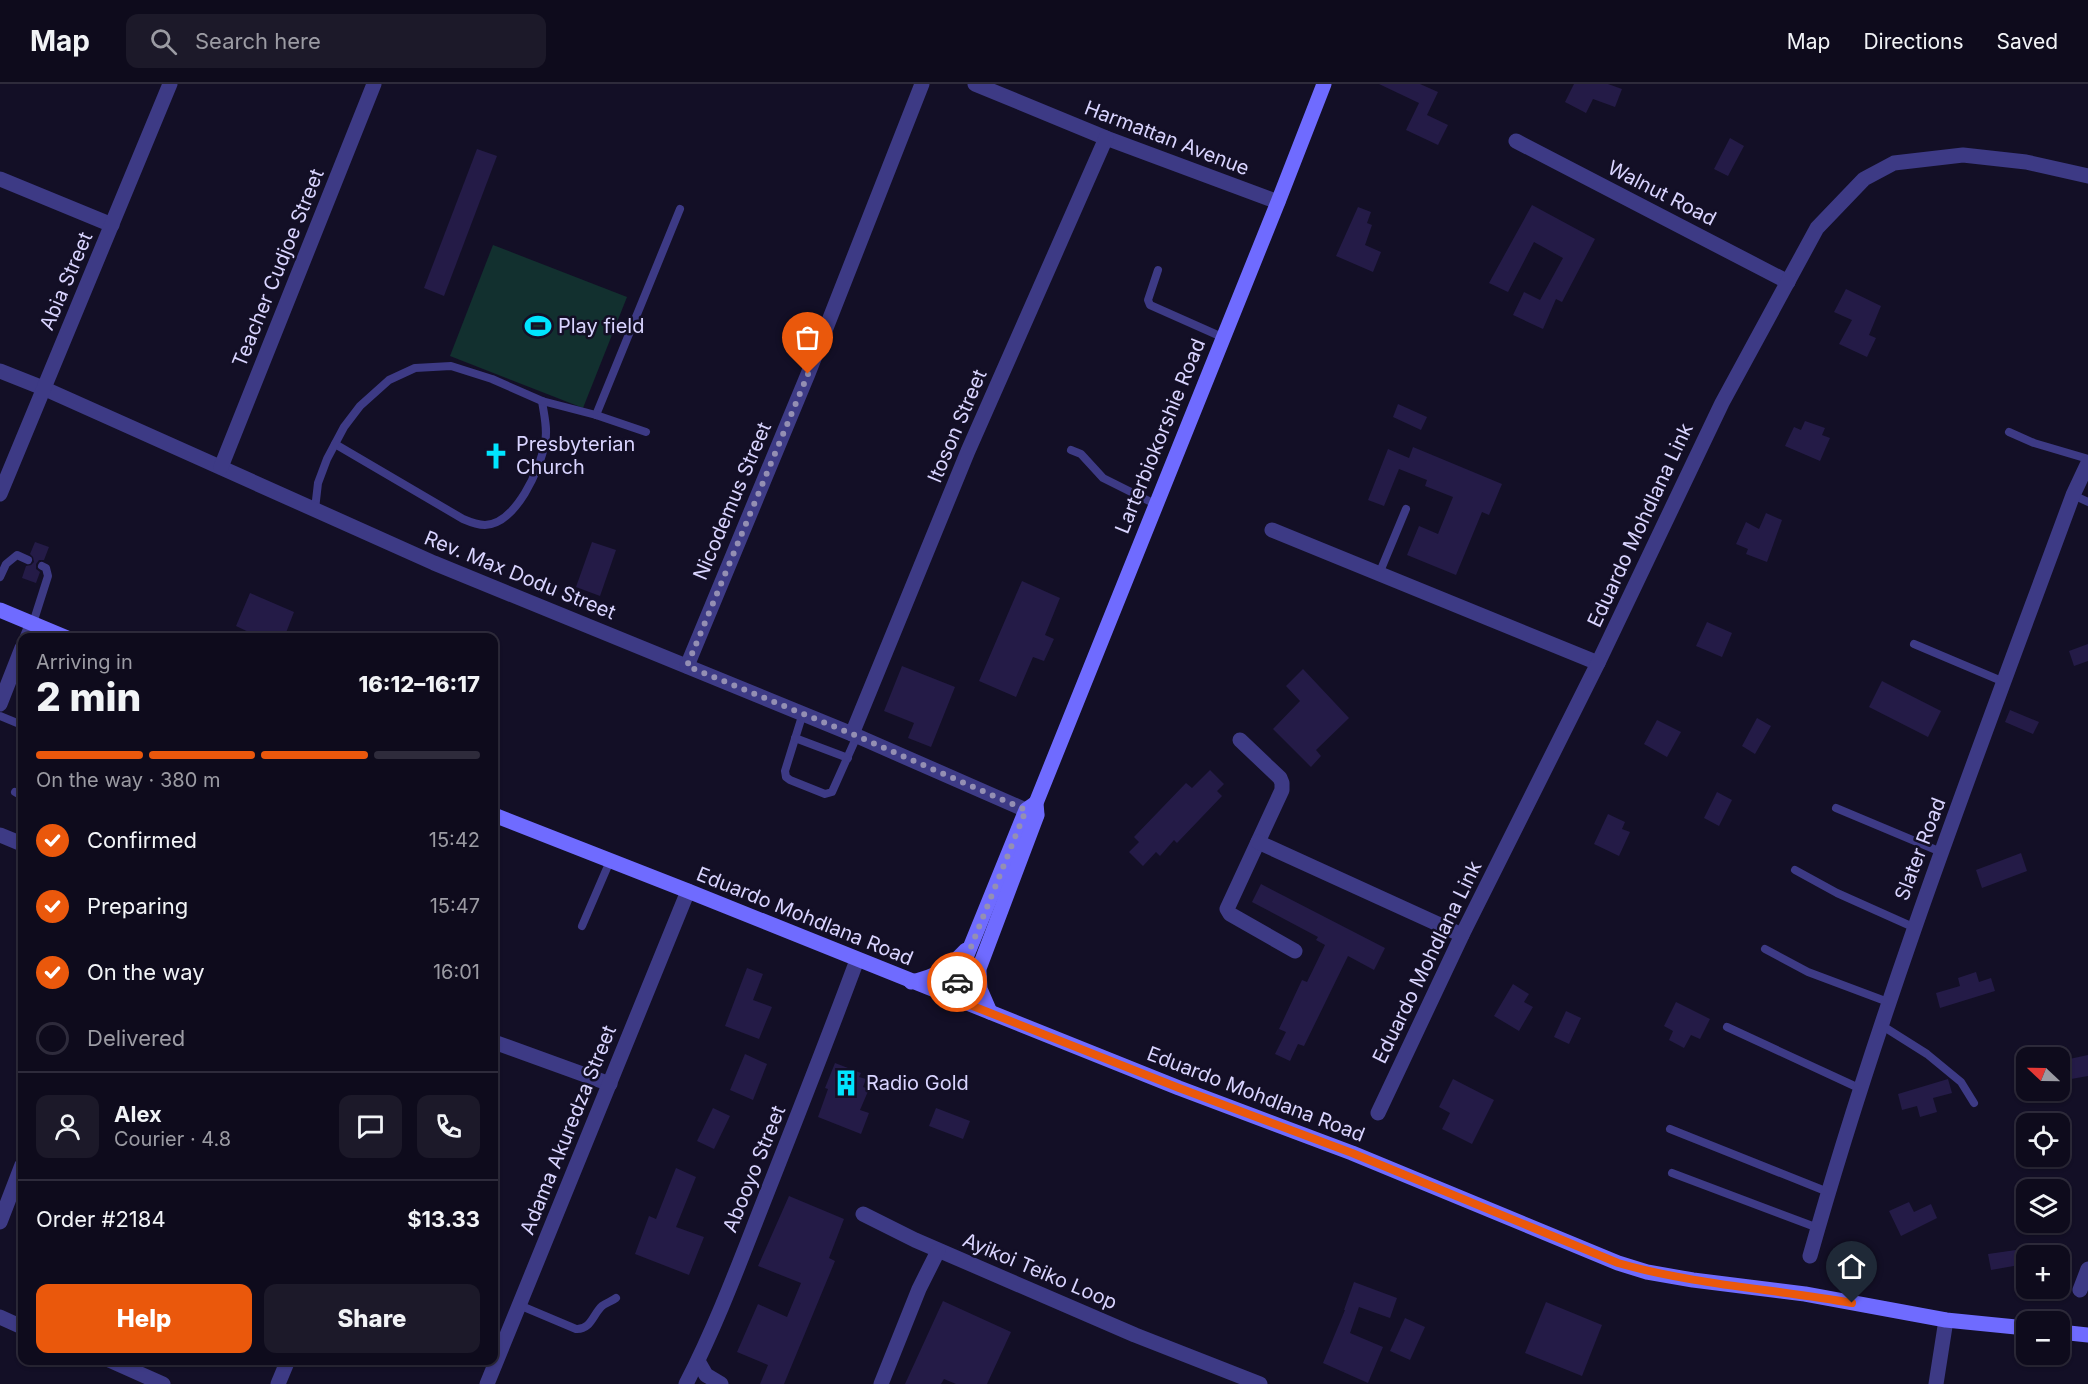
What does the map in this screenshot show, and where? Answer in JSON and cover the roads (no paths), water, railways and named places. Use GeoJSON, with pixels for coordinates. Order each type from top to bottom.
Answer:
{"type":"FeatureCollection","features":[{"type":"Feature","properties":{"kind":"main road","name":"Larterbiokorshie Road"},"geometry":{"type":"LineString","coordinates":[[950,997],[1033,809],[1278,202],[1323,84]]}},
{"type":"Feature","properties":{"kind":"main road"},"geometry":{"type":"LineString","coordinates":[[0,610],[56,633]]}},
{"type":"Feature","properties":{"kind":"main road","name":"Larterbiokorshie Road"},"geometry":{"type":"LineString","coordinates":[[966,1003],[1033,809]]}},
{"type":"Feature","properties":{"kind":"main road","name":"Eduardo Mohdlana Road"},"geometry":{"type":"LineString","coordinates":[[498,817],[1179,1088],[1352,1153],[1618,1263],[1647,1272],[1693,1280],[1805,1294],[1946,1320],[2016,1327]]}},
{"type":"Feature","properties":{"kind":"main road"},"geometry":{"type":"LineString","coordinates":[[911,982],[931,978],[944,971],[973,944]]}},
{"type":"Feature","properties":{"kind":"main road"},"geometry":{"type":"LineString","coordinates":[[979,969],[980,989],[990,1012]]}},
{"type":"Feature","properties":{"kind":"main road"},"geometry":{"type":"LineString","coordinates":[[2070,1333],[2088,1335]]}},
{"type":"Feature","properties":{"kind":"street","name":"Abia Street"},"geometry":{"type":"LineString","coordinates":[[0,494],[170,84]]}},
{"type":"Feature","properties":{"kind":"street","name":"Teacher Cudjoe Street"},"geometry":{"type":"LineString","coordinates":[[221,467],[374,84]]}},
{"type":"Feature","properties":{"kind":"street","name":"Nicodemus Street"},"geometry":{"type":"LineString","coordinates":[[687,666],[808,374],[922,84]]}},
{"type":"Feature","properties":{"kind":"street","name":"Harmattan Avenue"},"geometry":{"type":"LineString","coordinates":[[975,84],[1106,138],[1278,202]]}},
{"type":"Feature","properties":{"kind":"street","name":"Itoson Street"},"geometry":{"type":"LineString","coordinates":[[854,735],[968,451],[1106,138]]}},
{"type":"Feature","properties":{"kind":"street","name":"Walnut Road"},"geometry":{"type":"LineString","coordinates":[[1516,141],[1788,282]]}},
{"type":"Feature","properties":{"kind":"street","name":"Eduardo Mohdlana Link"},"geometry":{"type":"LineString","coordinates":[[1378,1113],[1462,935],[1598,663],[1722,403],[1817,228],[1864,179],[1894,164],[1963,156],[2026,162],[2088,177]]}},
{"type":"Feature","properties":{"kind":"street"},"geometry":{"type":"LineString","coordinates":[[0,179],[112,225]]}},
{"type":"Feature","properties":{"kind":"street","name":"Rev. Max Dodu Street"},"geometry":{"type":"LineString","coordinates":[[0,372],[44,388],[434,563],[1033,809]]}},
{"type":"Feature","properties":{"kind":"street","name":"Slater Road"},"geometry":{"type":"LineString","coordinates":[[1810,1256],[1828,1192],[1913,927],[2073,495],[2088,461]]}},
{"type":"Feature","properties":{"kind":"street"},"geometry":{"type":"LineString","coordinates":[[1272,530],[1598,663]]}},
{"type":"Feature","properties":{"kind":"street"},"geometry":{"type":"LineString","coordinates":[[29,633],[33,623]]}},
{"type":"Feature","properties":{"kind":"street"},"geometry":{"type":"LineString","coordinates":[[0,704],[18,658]]}},
{"type":"Feature","properties":{"kind":"street"},"geometry":{"type":"LineString","coordinates":[[1240,740],[1280,778],[1282,790],[1227,909],[1230,914],[1295,951]]}},
{"type":"Feature","properties":{"kind":"street"},"geometry":{"type":"LineString","coordinates":[[0,835],[18,842]]}},
{"type":"Feature","properties":{"kind":"street"},"geometry":{"type":"LineString","coordinates":[[1258,842],[1462,935]]}},
{"type":"Feature","properties":{"kind":"street","name":"Adama Akuredza Street"},"geometry":{"type":"LineString","coordinates":[[498,1357],[688,891]]}},
{"type":"Feature","properties":{"kind":"street","name":"Abooyo Street"},"geometry":{"type":"LineString","coordinates":[[686,1384],[698,1361],[821,1059],[857,960]]}},
{"type":"Feature","properties":{"kind":"street"},"geometry":{"type":"LineString","coordinates":[[498,1042],[610,1084]]}},
{"type":"Feature","properties":{"kind":"street"},"geometry":{"type":"LineString","coordinates":[[0,1222],[18,1175]]}},
{"type":"Feature","properties":{"kind":"street"},"geometry":{"type":"LineString","coordinates":[[863,1214],[938,1251]]}},
{"type":"Feature","properties":{"kind":"street","name":"Ayikoi Teiko Loop"},"geometry":{"type":"LineString","coordinates":[[881,1384],[919,1289],[938,1251],[1135,1335],[1260,1384]]}},
{"type":"Feature","properties":{"kind":"street"},"geometry":{"type":"LineString","coordinates":[[2080,1290],[2088,1269]]}},
{"type":"Feature","properties":{"kind":"street"},"geometry":{"type":"LineString","coordinates":[[0,1317],[18,1324]]}},
{"type":"Feature","properties":{"kind":"street"},"geometry":{"type":"LineString","coordinates":[[1936,1384],[1946,1320]]}},
{"type":"Feature","properties":{"kind":"street"},"geometry":{"type":"LineString","coordinates":[[698,1361],[706,1375],[721,1384]]}},
{"type":"Feature","properties":{"kind":"street"},"geometry":{"type":"LineString","coordinates":[[120,1365],[163,1384]]}},
{"type":"Feature","properties":{"kind":"street"},"geometry":{"type":"LineString","coordinates":[[278,1384],[286,1365]]}},
{"type":"Feature","properties":{"kind":"street","name":"Adama Akuredza Street"},"geometry":{"type":"LineString","coordinates":[[487,1384],[495,1365]]}},
{"type":"Feature","properties":{"kind":"lane"},"geometry":{"type":"LineString","coordinates":[[596,414],[680,209]]}},
{"type":"Feature","properties":{"kind":"lane"},"geometry":{"type":"LineString","coordinates":[[1158,270],[1148,300],[1150,305],[1222,337]]}},
{"type":"Feature","properties":{"kind":"lane"},"geometry":{"type":"LineString","coordinates":[[315,510],[318,483],[344,427],[360,406],[389,381],[415,368],[450,366],[492,379],[542,401],[596,414],[646,432]]}},
{"type":"Feature","properties":{"kind":"lane"},"geometry":{"type":"LineString","coordinates":[[335,444],[463,519],[476,524],[488,525],[502,519],[529,490],[533,481],[546,442],[542,401]]}},
{"type":"Feature","properties":{"kind":"lane"},"geometry":{"type":"LineString","coordinates":[[2009,432],[2088,461]]}},
{"type":"Feature","properties":{"kind":"lane"},"geometry":{"type":"LineString","coordinates":[[1071,450],[1082,454],[1102,478],[1155,504]]}},
{"type":"Feature","properties":{"kind":"lane"},"geometry":{"type":"LineString","coordinates":[[2073,495],[2088,502]]}},
{"type":"Feature","properties":{"kind":"lane"},"geometry":{"type":"LineString","coordinates":[[1379,573],[1406,509]]}},
{"type":"Feature","properties":{"kind":"lane"},"geometry":{"type":"LineString","coordinates":[[0,577],[6,564],[16,555],[28,560]]}},
{"type":"Feature","properties":{"kind":"lane"},"geometry":{"type":"LineString","coordinates":[[33,623],[48,576],[46,568],[42,566]]}},
{"type":"Feature","properties":{"kind":"lane"},"geometry":{"type":"LineString","coordinates":[[1914,644],[2004,682]]}},
{"type":"Feature","properties":{"kind":"lane"},"geometry":{"type":"LineString","coordinates":[[803,713],[785,771],[786,777],[807,787],[825,794],[832,792],[848,758],[854,735]]}},
{"type":"Feature","properties":{"kind":"lane"},"geometry":{"type":"LineString","coordinates":[[0,716],[18,723]]}},
{"type":"Feature","properties":{"kind":"lane"},"geometry":{"type":"LineString","coordinates":[[795,738],[848,758]]}},
{"type":"Feature","properties":{"kind":"lane"},"geometry":{"type":"LineString","coordinates":[[1836,808],[1941,852]]}},
{"type":"Feature","properties":{"kind":"lane"},"geometry":{"type":"LineString","coordinates":[[582,926],[610,861]]}},
{"type":"Feature","properties":{"kind":"lane"},"geometry":{"type":"LineString","coordinates":[[1795,870],[1913,927]]}},
{"type":"Feature","properties":{"kind":"lane"},"geometry":{"type":"LineString","coordinates":[[1766,949],[1808,972],[1888,1002]]}},
{"type":"Feature","properties":{"kind":"lane"},"geometry":{"type":"LineString","coordinates":[[1881,1025],[1928,1054],[1961,1082],[1974,1103]]}},
{"type":"Feature","properties":{"kind":"lane"},"geometry":{"type":"LineString","coordinates":[[1727,1027],[1861,1089]]}},
{"type":"Feature","properties":{"kind":"lane"},"geometry":{"type":"LineString","coordinates":[[1670,1129],[1828,1192]]}},
{"type":"Feature","properties":{"kind":"lane"},"geometry":{"type":"LineString","coordinates":[[1672,1173],[1818,1228]]}},
{"type":"Feature","properties":{"kind":"lane"},"geometry":{"type":"LineString","coordinates":[[519,1305],[576,1329],[582,1329],[588,1325],[600,1308],[616,1298]]}},
{"type":"Feature","properties":{"kind":"place","name":"Play field"},"geometry":{"type":"Point","coordinates":[538,326]}},
{"type":"Feature","properties":{"kind":"place","name":"Presbyterian Church"},"geometry":{"type":"Point","coordinates":[496,456]}},
{"type":"Feature","properties":{"kind":"place","name":"Radio Gold"},"geometry":{"type":"Point","coordinates":[846,1083]}}]}
